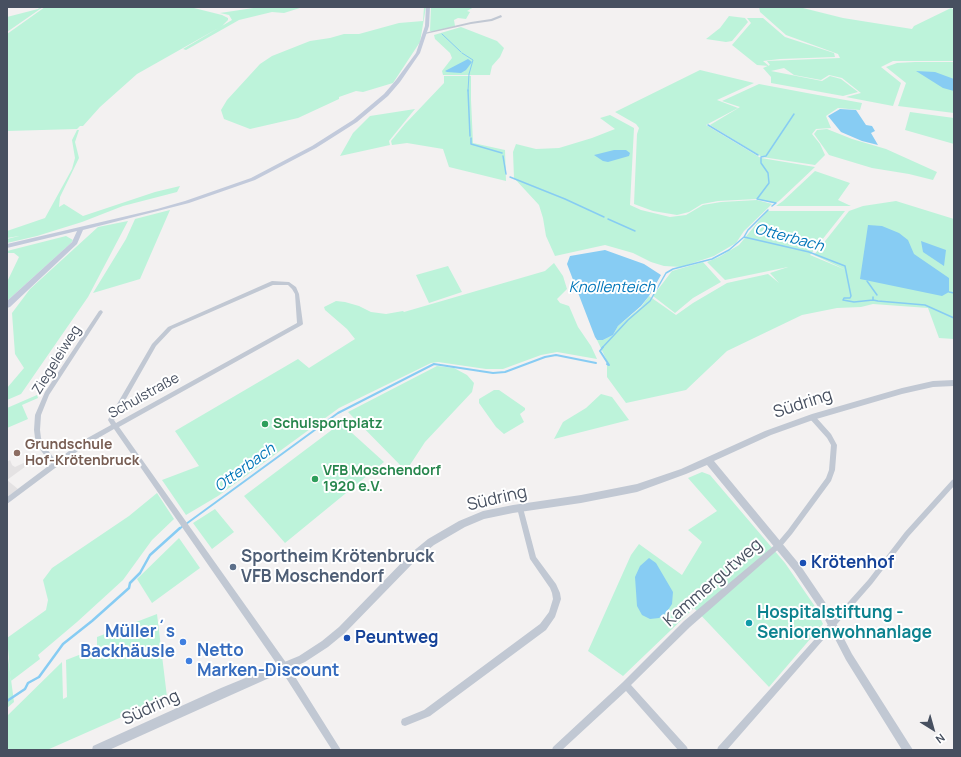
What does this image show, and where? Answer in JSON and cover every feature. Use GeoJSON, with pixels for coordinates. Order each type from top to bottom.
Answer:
{"type":"FeatureCollection","features":[{"type":"Feature","properties":{"kind":"main road"},"geometry":{"type":"LineString","coordinates":[[7,246],[159,210],[222,191],[253,179],[314,147],[355,121],[386,95],[416,57],[425,33],[428,7]]}},
{"type":"Feature","properties":{"kind":"main road"},"geometry":{"type":"LineString","coordinates":[[7,305],[75,243],[80,229]]}},
{"type":"Feature","properties":{"kind":"street"},"geometry":{"type":"LineString","coordinates":[[425,33],[492,20],[500,16]]}},
{"type":"Feature","properties":{"kind":"street","name":"Schulstraße"},"geometry":{"type":"LineString","coordinates":[[7,501],[84,444],[300,324],[297,294],[294,288],[289,284],[281,283],[264,286],[170,328],[154,345],[115,412],[111,420],[115,426]]}},
{"type":"Feature","properties":{"kind":"street","name":"Ziegeleiweg"},"geometry":{"type":"LineString","coordinates":[[55,464],[41,446],[38,438],[38,415],[47,394],[101,312]]}},
{"type":"Feature","properties":{"kind":"street","name":"Südring"},"geometry":{"type":"LineString","coordinates":[[97,750],[302,659],[340,632],[414,556],[431,542],[462,524],[483,515],[520,508],[581,500],[637,488],[683,472],[768,433],[812,417],[902,390],[933,384],[954,383]]}},
{"type":"Feature","properties":{"kind":"street","name":"Kammergutweg"},"geometry":{"type":"LineString","coordinates":[[556,750],[626,685],[687,624],[779,545],[829,479],[832,470],[834,445],[829,436],[812,417]]}},
{"type":"Feature","properties":{"kind":"street"},"geometry":{"type":"LineString","coordinates":[[115,426],[284,667],[337,750]]}},
{"type":"Feature","properties":{"kind":"street"},"geometry":{"type":"LineString","coordinates":[[709,461],[797,568],[822,605],[849,657],[908,750]]}},
{"type":"Feature","properties":{"kind":"street"},"geometry":{"type":"LineString","coordinates":[[722,750],[832,626],[870,582],[907,534],[954,482]]}},
{"type":"Feature","properties":{"kind":"street"},"geometry":{"type":"LineString","coordinates":[[405,722],[427,714],[543,627],[552,614],[557,599],[554,586],[534,559],[520,508]]}},
{"type":"Feature","properties":{"kind":"street"},"geometry":{"type":"LineString","coordinates":[[626,685],[684,750]]}},
{"type":"Feature","properties":{"kind":"shaded area"},"geometry":{"type":"Polygon","coordinates":[[[32,459],[33,461],[7,480],[7,462],[10,460],[12,465],[15,467],[32,459]]]}},
{"type":"Feature","properties":{"kind":"shaded area"},"geometry":{"type":"Polygon","coordinates":[[[7,480],[18,489],[7,497],[7,480]]]}},
{"type":"Feature","properties":{"kind":"green space"},"geometry":{"type":"Polygon","coordinates":[[[43,7],[7,32],[7,17],[38,9],[43,7]]]}},
{"type":"Feature","properties":{"kind":"green space"},"geometry":{"type":"Polygon","coordinates":[[[45,7],[190,7],[222,15],[228,18],[228,20],[222,26],[137,74],[100,107],[83,126],[80,126],[77,129],[7,131],[7,34],[45,7]]]}},
{"type":"Feature","properties":{"kind":"green space"},"geometry":{"type":"Polygon","coordinates":[[[260,7],[303,7],[284,13],[272,12],[239,20],[186,50],[183,49],[232,20],[229,15],[220,13],[260,7]]]}},
{"type":"Feature","properties":{"kind":"green space"},"geometry":{"type":"Polygon","coordinates":[[[424,7],[426,7],[420,42],[393,83],[363,92],[356,91],[339,97],[339,99],[298,118],[250,129],[224,119],[221,110],[227,100],[260,64],[272,56],[310,41],[344,34],[359,34],[399,23],[423,21],[424,7]]]}},
{"type":"Feature","properties":{"kind":"green space"},"geometry":{"type":"Polygon","coordinates":[[[431,7],[474,7],[467,11],[470,12],[466,19],[458,18],[454,20],[455,26],[432,32],[430,31],[431,7]]]}},
{"type":"Feature","properties":{"kind":"green space"},"geometry":{"type":"Polygon","coordinates":[[[759,7],[799,7],[843,18],[912,29],[914,26],[951,8],[954,10],[954,61],[893,61],[881,67],[901,83],[893,106],[846,97],[861,93],[842,78],[829,75],[821,80],[794,75],[784,68],[771,71],[822,81],[830,76],[841,79],[858,92],[843,96],[771,83],[771,77],[763,68],[770,65],[767,61],[840,58],[838,54],[786,35],[760,12],[759,7]]]}},
{"type":"Feature","properties":{"kind":"green space"},"geometry":{"type":"Polygon","coordinates":[[[729,16],[745,18],[748,22],[732,41],[726,42],[706,39],[720,28],[729,16]]]}},
{"type":"Feature","properties":{"kind":"green space"},"geometry":{"type":"Polygon","coordinates":[[[747,18],[763,18],[785,37],[834,53],[835,57],[780,59],[763,61],[769,66],[757,65],[732,45],[751,23],[747,18]]]}},
{"type":"Feature","properties":{"kind":"green space"},"geometry":{"type":"Polygon","coordinates":[[[461,27],[497,41],[504,48],[500,57],[492,66],[490,75],[443,75],[442,71],[452,58],[450,53],[435,39],[434,35],[461,27]]]}},
{"type":"Feature","properties":{"kind":"green space"},"geometry":{"type":"Polygon","coordinates":[[[954,62],[954,113],[898,106],[906,83],[886,67],[897,63],[954,62]]]}},
{"type":"Feature","properties":{"kind":"green space"},"geometry":{"type":"Polygon","coordinates":[[[700,70],[754,83],[717,100],[738,108],[706,125],[761,158],[815,167],[776,203],[757,199],[718,201],[702,204],[689,212],[677,215],[653,211],[634,204],[637,134],[639,128],[636,124],[615,112],[700,70]]]}},
{"type":"Feature","properties":{"kind":"green space"},"geometry":{"type":"Polygon","coordinates":[[[444,76],[471,76],[473,143],[505,150],[506,181],[449,167],[443,149],[407,143],[392,145],[391,141],[405,124],[444,83],[444,76]]]}},
{"type":"Feature","properties":{"kind":"green space"},"geometry":{"type":"Polygon","coordinates":[[[759,84],[862,103],[860,110],[838,108],[826,116],[831,128],[816,129],[812,134],[820,144],[825,155],[815,165],[762,157],[710,125],[740,107],[722,101],[759,84]]]}},
{"type":"Feature","properties":{"kind":"green space"},"geometry":{"type":"Polygon","coordinates":[[[415,109],[389,141],[390,145],[340,156],[353,133],[370,116],[415,109]]]}},
{"type":"Feature","properties":{"kind":"green space"},"geometry":{"type":"Polygon","coordinates":[[[910,112],[954,118],[954,144],[905,130],[910,112]]]}},
{"type":"Feature","properties":{"kind":"green space"},"geometry":{"type":"Polygon","coordinates":[[[610,115],[634,128],[630,205],[641,210],[670,217],[686,215],[703,205],[721,202],[757,200],[772,204],[744,231],[736,243],[714,256],[681,267],[664,266],[651,262],[633,253],[605,245],[555,256],[546,236],[539,205],[514,178],[513,152],[516,144],[536,149],[559,148],[592,138],[615,129],[600,118],[610,115]]]}},
{"type":"Feature","properties":{"kind":"green space"},"geometry":{"type":"Polygon","coordinates":[[[827,129],[852,139],[886,149],[937,172],[933,180],[909,174],[872,168],[829,155],[814,134],[817,130],[827,129]]]}},
{"type":"Feature","properties":{"kind":"green space"},"geometry":{"type":"Polygon","coordinates":[[[77,130],[79,130],[75,142],[79,158],[60,197],[59,207],[64,204],[83,216],[155,192],[180,186],[177,192],[123,206],[82,222],[37,236],[7,243],[7,239],[19,236],[7,238],[7,231],[45,218],[72,169],[75,158],[72,140],[77,130]]]}},
{"type":"Feature","properties":{"kind":"green space"},"geometry":{"type":"Polygon","coordinates":[[[815,171],[850,183],[838,200],[851,206],[776,206],[783,201],[815,171]]]}},
{"type":"Feature","properties":{"kind":"green space"},"geometry":{"type":"Polygon","coordinates":[[[896,201],[954,219],[954,339],[939,338],[928,308],[873,304],[861,307],[837,308],[802,315],[727,351],[686,390],[626,403],[607,377],[607,361],[597,340],[603,340],[613,335],[618,326],[641,307],[649,296],[676,315],[727,283],[768,274],[779,283],[770,273],[788,267],[725,280],[707,262],[719,257],[739,245],[767,211],[845,211],[810,255],[846,270],[814,255],[849,211],[863,206],[896,201]]]}},
{"type":"Feature","properties":{"kind":"green space"},"geometry":{"type":"Polygon","coordinates":[[[170,210],[140,279],[93,293],[126,239],[135,219],[170,210]]]}},
{"type":"Feature","properties":{"kind":"green space"},"geometry":{"type":"Polygon","coordinates":[[[128,221],[88,297],[21,394],[7,400],[7,388],[24,368],[15,354],[12,313],[30,289],[98,227],[128,221]]]}},
{"type":"Feature","properties":{"kind":"green space"},"geometry":{"type":"Polygon","coordinates":[[[66,236],[73,240],[71,243],[7,301],[7,282],[19,257],[14,253],[7,253],[7,251],[66,236]]]}},
{"type":"Feature","properties":{"kind":"green space"},"geometry":{"type":"Polygon","coordinates":[[[703,262],[721,282],[693,298],[675,313],[653,296],[672,271],[703,262]]]}},
{"type":"Feature","properties":{"kind":"green space"},"geometry":{"type":"Polygon","coordinates":[[[554,263],[563,276],[567,289],[557,299],[560,303],[569,306],[578,327],[591,346],[597,359],[557,352],[541,355],[503,369],[486,369],[438,362],[431,363],[339,408],[218,496],[186,515],[162,480],[199,466],[175,431],[298,359],[309,368],[355,339],[347,329],[325,310],[324,307],[336,301],[359,306],[371,312],[386,314],[404,312],[545,271],[554,263]]]}},
{"type":"Feature","properties":{"kind":"green space"},"geometry":{"type":"Polygon","coordinates":[[[448,266],[462,292],[429,303],[416,275],[448,266]]]}},
{"type":"Feature","properties":{"kind":"green space"},"geometry":{"type":"Polygon","coordinates":[[[437,366],[454,368],[467,375],[474,383],[472,392],[425,442],[406,471],[348,412],[437,366]]]}},
{"type":"Feature","properties":{"kind":"green space"},"geometry":{"type":"Polygon","coordinates":[[[494,390],[499,390],[525,408],[525,410],[520,414],[524,422],[504,434],[496,427],[479,403],[479,399],[494,390]]]}},
{"type":"Feature","properties":{"kind":"green space"},"geometry":{"type":"Polygon","coordinates":[[[601,394],[612,397],[629,420],[554,439],[563,422],[586,408],[601,394]]]}},
{"type":"Feature","properties":{"kind":"green space"},"geometry":{"type":"Polygon","coordinates":[[[37,395],[38,398],[22,405],[28,419],[7,428],[7,408],[37,395]]]}},
{"type":"Feature","properties":{"kind":"green space","name":"VFB Moschendorf 1920 e.V."},"geometry":{"type":"Polygon","coordinates":[[[341,423],[384,462],[285,543],[244,496],[341,423]]]}},
{"type":"Feature","properties":{"kind":"green space"},"geometry":{"type":"Polygon","coordinates":[[[702,472],[710,475],[785,563],[814,605],[823,624],[769,687],[694,608],[623,676],[588,651],[631,555],[639,544],[682,575],[702,542],[688,530],[717,511],[688,478],[702,472]]]}},
{"type":"Feature","properties":{"kind":"green space"},"geometry":{"type":"Polygon","coordinates":[[[157,493],[174,519],[152,540],[123,580],[38,655],[40,659],[11,681],[7,638],[46,610],[48,600],[43,580],[52,568],[129,516],[157,493]]]}},
{"type":"Feature","properties":{"kind":"green space"},"geometry":{"type":"Polygon","coordinates":[[[215,509],[234,532],[212,549],[193,523],[215,509]]]}},
{"type":"Feature","properties":{"kind":"green space"},"geometry":{"type":"Polygon","coordinates":[[[179,538],[200,568],[152,603],[137,579],[179,538]]]}},
{"type":"Feature","properties":{"kind":"green space"},"geometry":{"type":"Polygon","coordinates":[[[157,614],[167,697],[47,750],[7,750],[7,716],[62,662],[63,699],[67,697],[66,660],[97,648],[97,637],[157,614]]]}},
{"type":"Feature","properties":{"kind":"green space"},"geometry":{"type":"Polygon","coordinates":[[[8,657],[14,702],[7,708],[7,658],[8,657]]]}},
{"type":"Feature","properties":{"kind":"water"},"geometry":{"type":"Polygon","coordinates":[[[468,59],[472,62],[466,70],[461,73],[445,71],[468,59]]]}},
{"type":"Feature","properties":{"kind":"water"},"geometry":{"type":"Polygon","coordinates":[[[916,71],[935,72],[954,79],[954,91],[943,88],[916,71]]]}},
{"type":"Feature","properties":{"kind":"water"},"geometry":{"type":"Polygon","coordinates":[[[840,109],[856,110],[866,125],[872,126],[875,131],[871,133],[878,145],[862,141],[841,132],[828,116],[840,109]]]}},
{"type":"Feature","properties":{"kind":"water"},"geometry":{"type":"Polygon","coordinates":[[[614,150],[626,150],[630,153],[629,156],[608,162],[603,161],[594,155],[614,150]]]}},
{"type":"Feature","properties":{"kind":"water"},"geometry":{"type":"Polygon","coordinates":[[[868,225],[882,226],[899,233],[908,240],[914,254],[949,278],[949,292],[942,296],[860,279],[868,225]]]}},
{"type":"Feature","properties":{"kind":"water"},"geometry":{"type":"Polygon","coordinates":[[[921,241],[946,250],[944,266],[923,252],[921,241]]]}},
{"type":"Feature","properties":{"kind":"water","name":"Knollenteich"},"geometry":{"type":"Polygon","coordinates":[[[605,250],[644,264],[661,275],[649,296],[641,306],[618,326],[613,335],[603,340],[597,340],[567,264],[570,256],[605,250]]]}},
{"type":"Feature","properties":{"kind":"water"},"geometry":{"type":"Polygon","coordinates":[[[649,558],[656,563],[673,592],[672,604],[666,613],[659,618],[650,619],[642,615],[637,606],[635,577],[640,566],[649,558]]]}},
{"type":"Feature","properties":{"kind":"waterway"},"geometry":{"type":"LineString","coordinates":[[442,34],[461,52]]}},
{"type":"Feature","properties":{"kind":"waterway"},"geometry":{"type":"LineString","coordinates":[[462,53],[473,60],[469,74],[468,91]]}},
{"type":"Feature","properties":{"kind":"waterway"},"geometry":{"type":"LineString","coordinates":[[468,91],[470,136]]}},
{"type":"Feature","properties":{"kind":"waterway"},"geometry":{"type":"LineString","coordinates":[[772,206],[776,203],[757,199],[769,183],[768,173],[761,163],[761,157],[766,156],[794,114]]}},
{"type":"Feature","properties":{"kind":"waterway"},"geometry":{"type":"LineString","coordinates":[[708,125],[758,155]]}},
{"type":"Feature","properties":{"kind":"waterway"},"geometry":{"type":"LineString","coordinates":[[471,138],[471,144],[502,153]]}},
{"type":"Feature","properties":{"kind":"waterway"},"geometry":{"type":"LineString","coordinates":[[503,156],[506,174]]}},
{"type":"Feature","properties":{"kind":"waterway"},"geometry":{"type":"LineString","coordinates":[[510,177],[565,199],[604,217]]}},
{"type":"Feature","properties":{"kind":"waterway"},"geometry":{"type":"LineString","coordinates":[[744,237],[748,230],[768,210]]}},
{"type":"Feature","properties":{"kind":"waterway"},"geometry":{"type":"LineString","coordinates":[[608,219],[635,231]]}},
{"type":"Feature","properties":{"kind":"waterway","name":"Otterbach"},"geometry":{"type":"LineString","coordinates":[[602,348],[628,320],[650,301],[666,273],[673,269],[712,259],[729,250],[744,237]]}},
{"type":"Feature","properties":{"kind":"waterway","name":"Otterbach"},"geometry":{"type":"LineString","coordinates":[[744,237],[809,252],[845,266],[851,296],[850,298],[844,298],[843,300],[854,302],[873,300]]}},
{"type":"Feature","properties":{"kind":"waterway"},"geometry":{"type":"LineString","coordinates":[[867,281],[877,295]]}},
{"type":"Feature","properties":{"kind":"waterway"},"geometry":{"type":"LineString","coordinates":[[949,292],[954,293]]}},
{"type":"Feature","properties":{"kind":"waterway"},"geometry":{"type":"LineString","coordinates":[[873,300],[925,305],[954,318]]}},
{"type":"Feature","properties":{"kind":"waterway","name":"Otterbach"},"geometry":{"type":"LineString","coordinates":[[603,347],[600,351],[609,365],[607,364]]}},
{"type":"Feature","properties":{"kind":"waterway","name":"Otterbach"},"geometry":{"type":"LineString","coordinates":[[186,524],[338,413],[434,364],[493,373],[505,372],[545,357],[556,355],[596,363]]}},
{"type":"Feature","properties":{"kind":"waterway","name":"Otterbach"},"geometry":{"type":"LineString","coordinates":[[179,529],[183,526]]}},
{"type":"Feature","properties":{"kind":"waterway","name":"Otterbach"},"geometry":{"type":"LineString","coordinates":[[7,701],[25,689],[28,683],[39,677],[63,644],[92,621],[129,588],[130,583],[140,573],[150,555],[180,528]]}},
{"type":"Feature","properties":{"kind":"place","name":"Schulsportplatz"},"geometry":{"type":"Point","coordinates":[265,424]}},
{"type":"Feature","properties":{"kind":"place","name":"Grundschule Hof-Krötenbruck"},"geometry":{"type":"Point","coordinates":[17,453]}},
{"type":"Feature","properties":{"kind":"place","name":"VFB Moschendorf 1920 e.V."},"geometry":{"type":"Point","coordinates":[315,479]}},
{"type":"Feature","properties":{"kind":"place","name":"Krötenhof"},"geometry":{"type":"Point","coordinates":[803,563]}},
{"type":"Feature","properties":{"kind":"place","name":"Sportheim Krötenbruck VFB Moschendorf"},"geometry":{"type":"Point","coordinates":[233,567]}},
{"type":"Feature","properties":{"kind":"place","name":"Hospitalstiftung - Seniorenwohnanlage"},"geometry":{"type":"Point","coordinates":[749,623]}},
{"type":"Feature","properties":{"kind":"place","name":"Peuntweg"},"geometry":{"type":"Point","coordinates":[347,638]}},
{"type":"Feature","properties":{"kind":"place","name":"Müller´s Backhäusle"},"geometry":{"type":"Point","coordinates":[183,642]}},
{"type":"Feature","properties":{"kind":"place","name":"Netto Marken-Discount"},"geometry":{"type":"Point","coordinates":[189,661]}}]}
